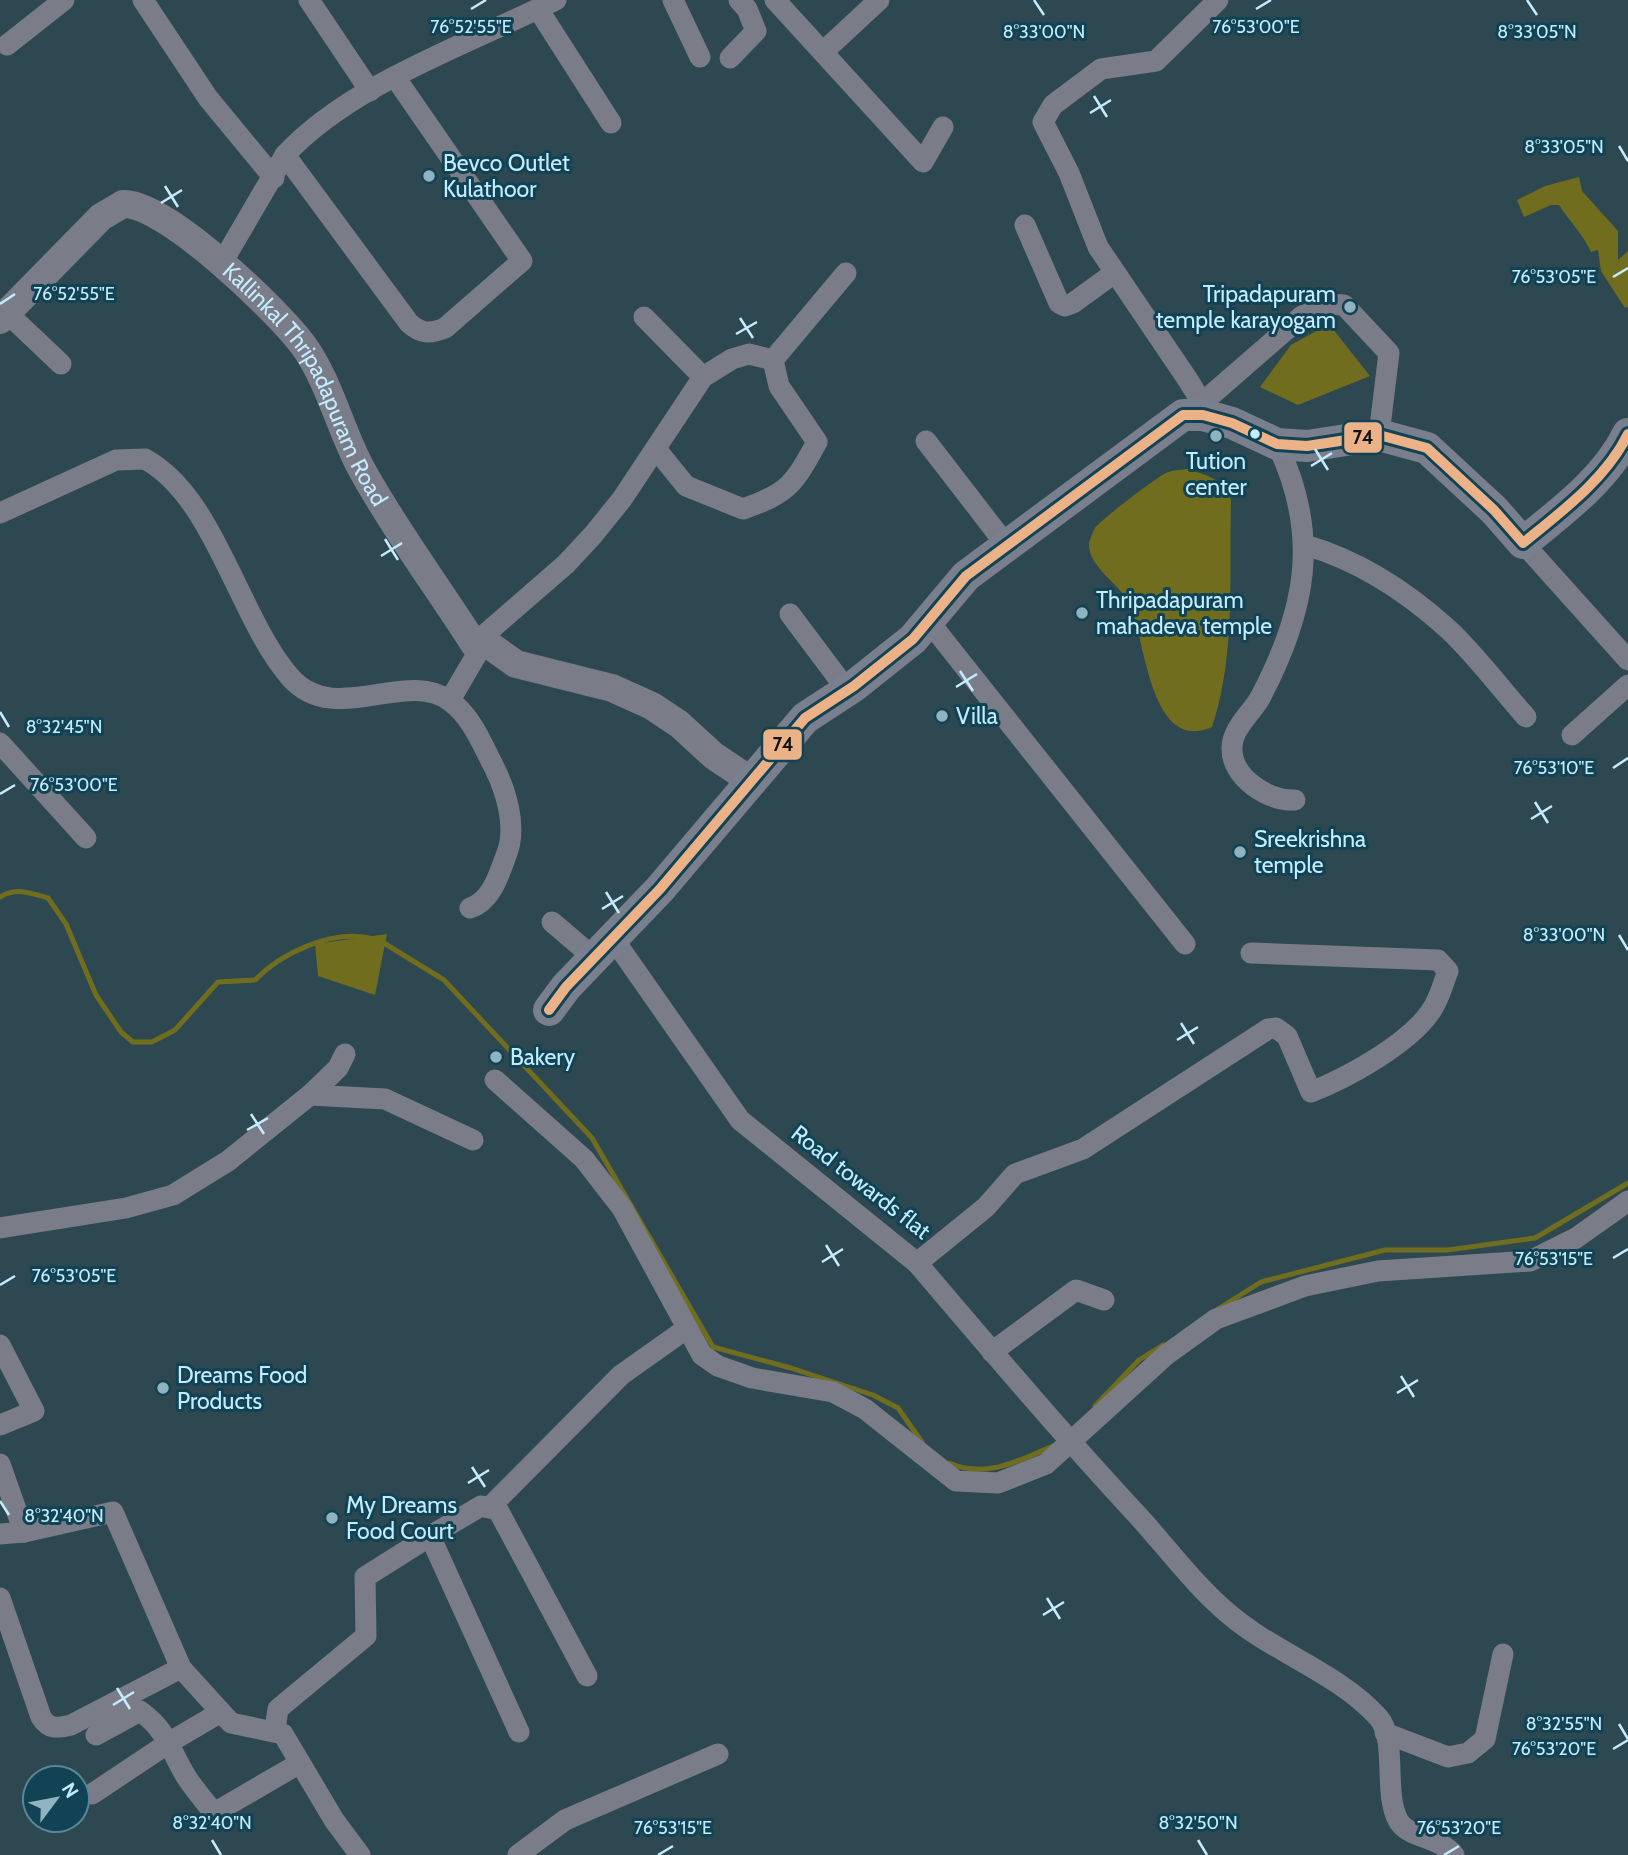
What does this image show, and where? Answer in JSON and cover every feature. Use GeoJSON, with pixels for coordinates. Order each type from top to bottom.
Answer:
{"type":"FeatureCollection","features":[{"type":"Feature","properties":{"kind":"main road"},"geometry":{"type":"LineString","coordinates":[[549,1010],[603,947],[660,889],[805,718],[847,690],[930,623],[966,576],[1183,415],[1202,409],[1292,445],[1379,435],[1427,448],[1494,510],[1523,543],[1583,492],[1619,453],[1628,434]]}},
{"type":"Feature","properties":{"kind":"street"},"geometry":{"type":"LineString","coordinates":[[8,45],[64,0]]}},
{"type":"Feature","properties":{"kind":"street"},"geometry":{"type":"LineString","coordinates":[[143,0],[224,120],[274,178]]}},
{"type":"Feature","properties":{"kind":"street"},"geometry":{"type":"LineString","coordinates":[[309,0],[370,91]]}},
{"type":"Feature","properties":{"kind":"street"},"geometry":{"type":"LineString","coordinates":[[673,0],[699,57]]}},
{"type":"Feature","properties":{"kind":"street"},"geometry":{"type":"LineString","coordinates":[[730,58],[756,31],[747,9],[739,0]]}},
{"type":"Feature","properties":{"kind":"street"},"geometry":{"type":"LineString","coordinates":[[775,0],[923,162],[943,127]]}},
{"type":"Feature","properties":{"kind":"street"},"geometry":{"type":"LineString","coordinates":[[823,52],[879,0]]}},
{"type":"Feature","properties":{"kind":"street"},"geometry":{"type":"LineString","coordinates":[[1218,0],[1156,61],[1101,69],[1046,113],[1043,122],[1060,155],[1098,247],[1202,409],[1302,316],[1328,304],[1344,305],[1389,353],[1379,435]]}},
{"type":"Feature","properties":{"kind":"street"},"geometry":{"type":"LineString","coordinates":[[533,6],[611,123]]}},
{"type":"Feature","properties":{"kind":"street","name":"Kallinkal Thripadapuram Road"},"geometry":{"type":"LineString","coordinates":[[474,644],[437,593],[362,470],[304,347],[223,261],[274,178],[285,155],[299,141],[370,91],[533,6]]}},
{"type":"Feature","properties":{"kind":"street"},"geometry":{"type":"LineString","coordinates":[[285,155],[409,323],[419,332],[433,332],[445,328],[522,261],[395,77]]}},
{"type":"Feature","properties":{"kind":"street"},"geometry":{"type":"LineString","coordinates":[[61,364],[3,316],[101,218],[123,204],[147,210],[223,261]]}},
{"type":"Feature","properties":{"kind":"street"},"geometry":{"type":"LineString","coordinates":[[1025,225],[1059,303],[1065,306],[1073,303],[1113,274]]}},
{"type":"Feature","properties":{"kind":"street"},"geometry":{"type":"LineString","coordinates":[[773,360],[846,273]]}},
{"type":"Feature","properties":{"kind":"street"},"geometry":{"type":"LineString","coordinates":[[644,317],[703,377]]}},
{"type":"Feature","properties":{"kind":"street"},"geometry":{"type":"LineString","coordinates":[[474,644],[566,564],[593,536],[656,449],[703,377],[732,359],[749,354],[773,360]]}},
{"type":"Feature","properties":{"kind":"street"},"geometry":{"type":"LineString","coordinates":[[656,449],[687,486],[743,509],[778,496],[799,475],[817,442],[779,386],[773,360]]}},
{"type":"Feature","properties":{"kind":"street"},"geometry":{"type":"LineString","coordinates":[[926,442],[1007,546]]}},
{"type":"Feature","properties":{"kind":"street"},"geometry":{"type":"LineString","coordinates":[[1292,445],[1305,545],[1295,611],[1282,654],[1258,701],[1235,733],[1232,748],[1237,766],[1255,787],[1283,801],[1295,800]]}},
{"type":"Feature","properties":{"kind":"street"},"geometry":{"type":"LineString","coordinates":[[0,513],[116,460],[145,459],[189,498],[262,634],[288,675],[299,684],[326,698],[418,692],[450,700],[477,733],[506,793],[508,804],[508,849],[489,892],[481,904],[470,908]]}},
{"type":"Feature","properties":{"kind":"street"},"geometry":{"type":"LineString","coordinates":[[1523,543],[1628,660]]}},
{"type":"Feature","properties":{"kind":"street"},"geometry":{"type":"LineString","coordinates":[[1305,545],[1327,552],[1375,575],[1448,629],[1526,717]]}},
{"type":"Feature","properties":{"kind":"street"},"geometry":{"type":"LineString","coordinates":[[790,614],[847,690]]}},
{"type":"Feature","properties":{"kind":"street"},"geometry":{"type":"LineString","coordinates":[[930,623],[1185,944]]}},
{"type":"Feature","properties":{"kind":"street"},"geometry":{"type":"LineString","coordinates":[[474,644],[485,642],[516,664],[612,688],[652,706],[679,724],[714,757],[753,782]]}},
{"type":"Feature","properties":{"kind":"street"},"geometry":{"type":"LineString","coordinates":[[450,700],[477,654],[474,644]]}},
{"type":"Feature","properties":{"kind":"street"},"geometry":{"type":"LineString","coordinates":[[1572,735],[1628,685]]}},
{"type":"Feature","properties":{"kind":"street"},"geometry":{"type":"LineString","coordinates":[[0,743],[86,838]]}},
{"type":"Feature","properties":{"kind":"street","name":"Road towards flat"},"geometry":{"type":"LineString","coordinates":[[551,922],[603,947],[740,1121],[917,1263],[986,1207],[1015,1174],[1083,1149],[1268,1029],[1276,1028],[1287,1035],[1311,1092],[1345,1079],[1416,1028],[1432,1010],[1448,971],[1438,960],[1251,953]]}},
{"type":"Feature","properties":{"kind":"street"},"geometry":{"type":"LineString","coordinates":[[0,1228],[126,1208],[173,1195],[228,1161],[310,1095],[338,1068],[345,1054]]}},
{"type":"Feature","properties":{"kind":"street"},"geometry":{"type":"LineString","coordinates":[[495,1080],[584,1159],[622,1209],[702,1355],[718,1366],[752,1378],[833,1392],[865,1409],[956,1480],[998,1483],[1046,1464],[1166,1355],[1216,1319],[1305,1286],[1378,1271],[1530,1261],[1576,1238],[1628,1201]]}},
{"type":"Feature","properties":{"kind":"street"},"geometry":{"type":"LineString","coordinates":[[310,1095],[385,1099],[473,1140]]}},
{"type":"Feature","properties":{"kind":"street"},"geometry":{"type":"LineString","coordinates":[[917,1263],[1052,1423],[1228,1614],[1347,1691],[1379,1718],[1385,1733],[1393,1810],[1399,1823],[1409,1831],[1436,1839],[1454,1855]]}},
{"type":"Feature","properties":{"kind":"street"},"geometry":{"type":"LineString","coordinates":[[992,1352],[1076,1290],[1104,1300]]}},
{"type":"Feature","properties":{"kind":"street"},"geometry":{"type":"LineString","coordinates":[[491,1506],[621,1375],[686,1329]]}},
{"type":"Feature","properties":{"kind":"street"},"geometry":{"type":"LineString","coordinates":[[0,1345],[34,1410],[0,1425]]}},
{"type":"Feature","properties":{"kind":"street"},"geometry":{"type":"LineString","coordinates":[[0,1464],[24,1532]]}},
{"type":"Feature","properties":{"kind":"street"},"geometry":{"type":"LineString","coordinates":[[275,1730],[278,1709],[366,1636],[365,1577],[481,1506],[491,1506],[505,1518],[587,1676]]}},
{"type":"Feature","properties":{"kind":"street"},"geometry":{"type":"LineString","coordinates":[[0,1534],[24,1532],[113,1512],[181,1668],[231,1723],[242,1727],[275,1730],[282,1734],[360,1855]]}},
{"type":"Feature","properties":{"kind":"street"},"geometry":{"type":"LineString","coordinates":[[430,1536],[519,1732]]}},
{"type":"Feature","properties":{"kind":"street"},"geometry":{"type":"LineString","coordinates":[[0,1598],[41,1717],[46,1725],[55,1729],[71,1725],[181,1668]]}},
{"type":"Feature","properties":{"kind":"street"},"geometry":{"type":"LineString","coordinates":[[1385,1733],[1448,1757],[1468,1754],[1485,1739],[1503,1654]]}},
{"type":"Feature","properties":{"kind":"street"},"geometry":{"type":"LineString","coordinates":[[96,1735],[140,1712],[152,1720],[170,1742],[186,1777],[214,1813],[300,1763]]}},
{"type":"Feature","properties":{"kind":"street"},"geometry":{"type":"LineString","coordinates":[[92,1794],[170,1742],[221,1713]]}},
{"type":"Feature","properties":{"kind":"street"},"geometry":{"type":"LineString","coordinates":[[518,1855],[565,1820],[718,1754]]}},
{"type":"Feature","properties":{"kind":"shaded area"},"geometry":{"type":"Polygon","coordinates":[[[1579,177],[1582,191],[1618,231],[1618,260],[1628,251],[1628,307],[1625,308],[1601,271],[1598,250],[1591,252],[1559,205],[1551,205],[1524,217],[1517,200],[1545,186],[1579,177]]]}},
{"type":"Feature","properties":{"kind":"shaded area"},"geometry":{"type":"Polygon","coordinates":[[[1329,324],[1370,376],[1298,405],[1260,387],[1291,345],[1329,324]]]}},
{"type":"Feature","properties":{"kind":"shaded area"},"geometry":{"type":"Polygon","coordinates":[[[1187,469],[1219,482],[1231,500],[1230,615],[1225,672],[1212,727],[1191,731],[1175,724],[1163,709],[1153,689],[1130,604],[1093,560],[1089,543],[1095,528],[1129,499],[1166,473],[1187,469]]]}},
{"type":"Feature","properties":{"kind":"shaded area"},"geometry":{"type":"Polygon","coordinates":[[[387,934],[375,995],[318,976],[315,944],[387,934]]]}},
{"type":"Feature","properties":{"kind":"waterway"},"geometry":{"type":"LineString","coordinates":[[0,897],[18,892],[48,898],[66,924],[96,995],[121,1032],[133,1042],[152,1042],[175,1030],[218,982],[255,980],[278,961],[323,941],[354,936],[369,938]]}},
{"type":"Feature","properties":{"kind":"waterway"},"geometry":{"type":"LineString","coordinates":[[379,940],[444,980],[592,1138],[713,1347],[791,1368],[873,1395],[898,1408],[922,1442]]}},
{"type":"Feature","properties":{"kind":"waterway"},"geometry":{"type":"LineString","coordinates":[[1218,1309],[1261,1282],[1385,1250],[1448,1250],[1535,1238],[1628,1183]]}},
{"type":"Feature","properties":{"kind":"waterway"},"geometry":{"type":"LineString","coordinates":[[1095,1406],[1139,1360],[1163,1345]]}},
{"type":"Feature","properties":{"kind":"waterway"},"geometry":{"type":"LineString","coordinates":[[949,1463],[989,1469],[1015,1462],[1053,1446]]}},
{"type":"Feature","properties":{"kind":"transit line","name":"74"},"geometry":{"type":"LineString","coordinates":[[549,1010],[566,987],[660,889],[805,718],[854,686],[913,639],[966,576],[1183,415],[1203,415],[1232,423],[1277,444],[1307,446],[1379,435],[1427,448],[1494,510],[1523,543],[1595,480],[1608,466],[1628,434]]}},
{"type":"Feature","properties":{"kind":"place","name":"Bevco Outlet Kulathoor"},"geometry":{"type":"Point","coordinates":[429,176]}},
{"type":"Feature","properties":{"kind":"place","name":"Tripadapuram temple karayogam"},"geometry":{"type":"Point","coordinates":[1350,307]}},
{"type":"Feature","properties":{"kind":"place","name":"Tution center"},"geometry":{"type":"Point","coordinates":[1216,436]}},
{"type":"Feature","properties":{"kind":"place","name":"Thripadapuram mahadeva temple"},"geometry":{"type":"Point","coordinates":[1082,613]}},
{"type":"Feature","properties":{"kind":"place","name":"Villa"},"geometry":{"type":"Point","coordinates":[942,716]}},
{"type":"Feature","properties":{"kind":"place","name":"Sreekrishna temple"},"geometry":{"type":"Point","coordinates":[1240,852]}},
{"type":"Feature","properties":{"kind":"place","name":"Bakery"},"geometry":{"type":"Point","coordinates":[496,1057]}},
{"type":"Feature","properties":{"kind":"place","name":"Dreams Food Products"},"geometry":{"type":"Point","coordinates":[163,1388]}},
{"type":"Feature","properties":{"kind":"place","name":"My Dreams Food Court"},"geometry":{"type":"Point","coordinates":[332,1518]}}]}
